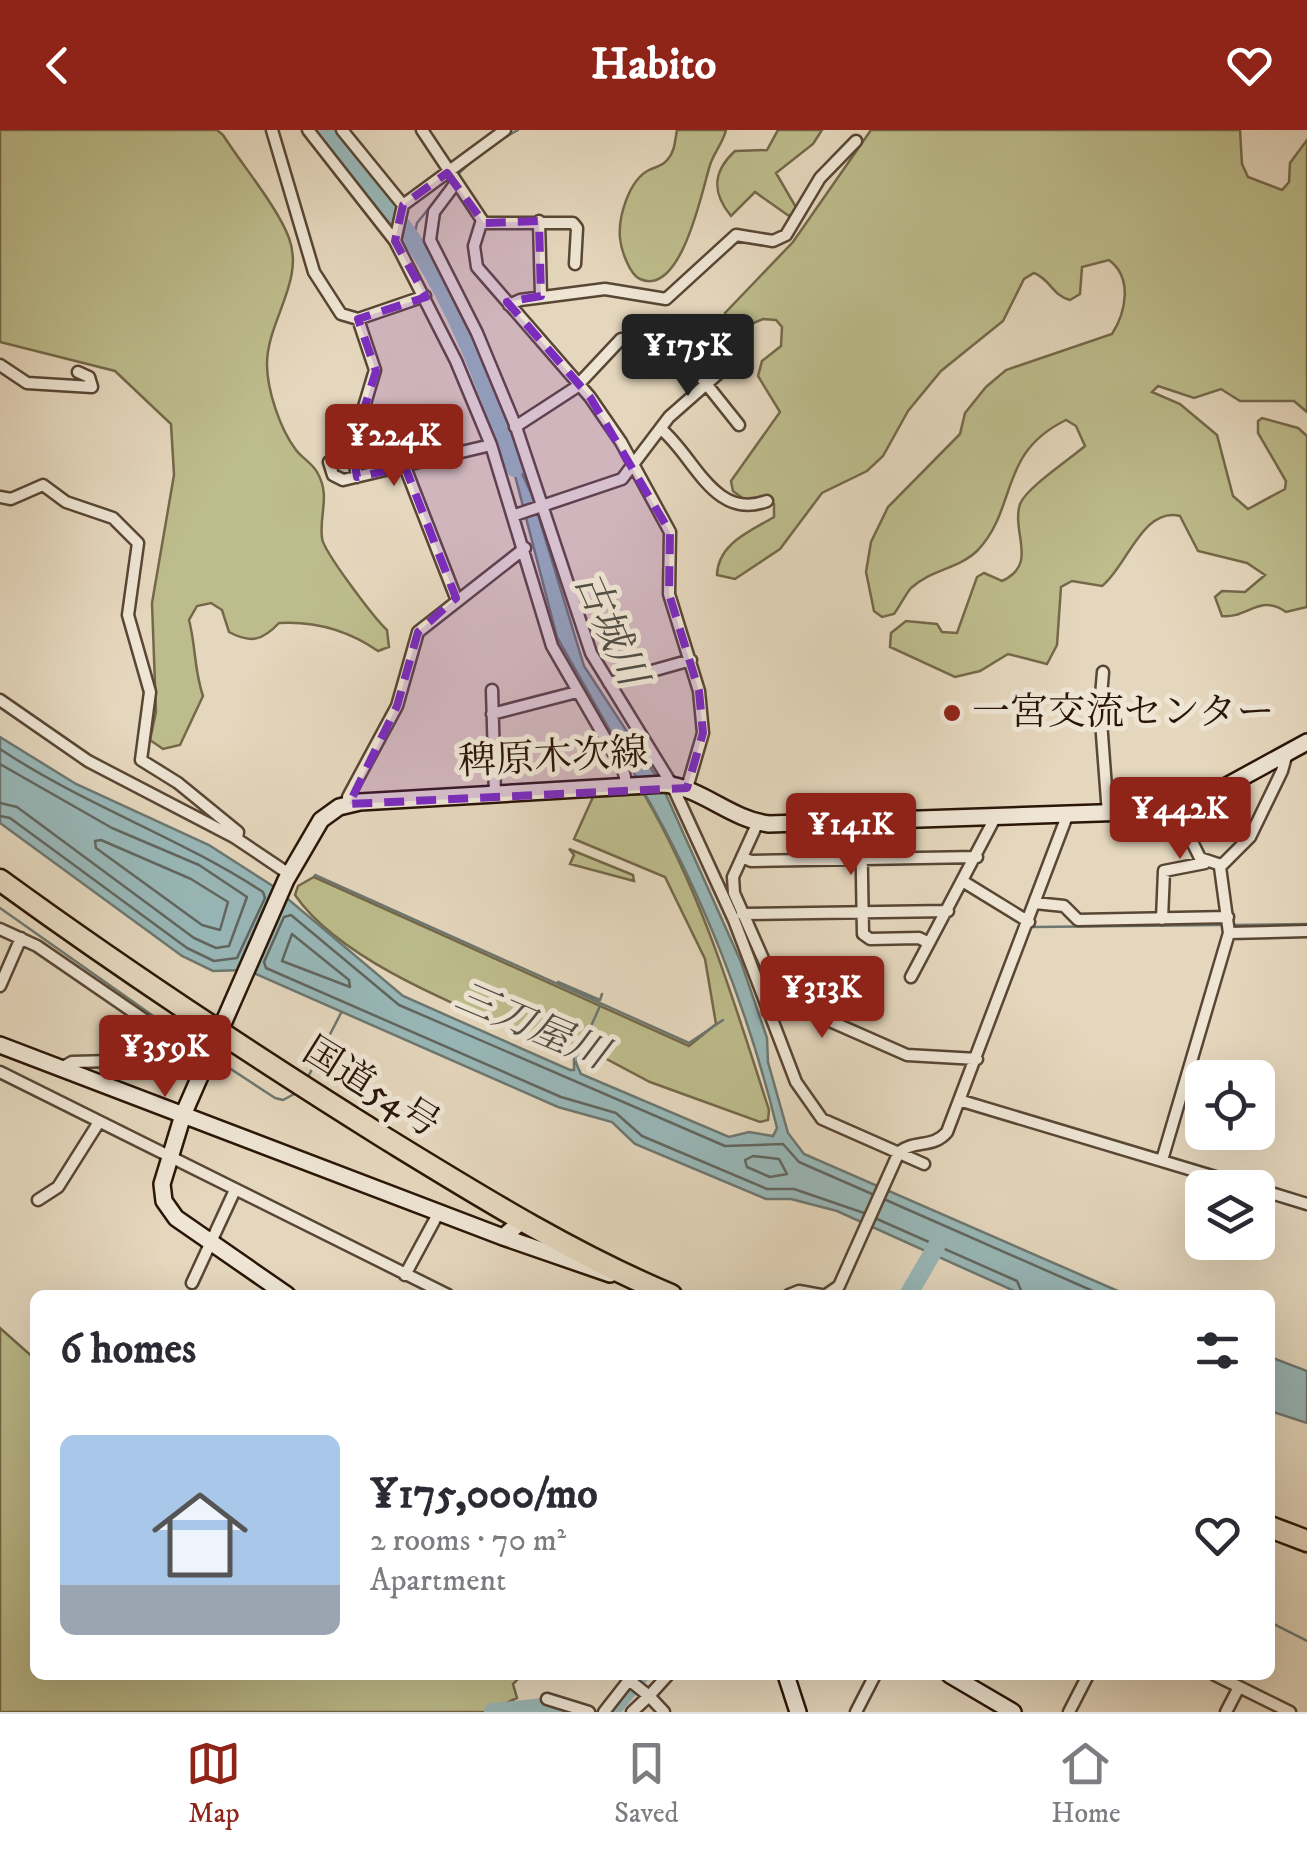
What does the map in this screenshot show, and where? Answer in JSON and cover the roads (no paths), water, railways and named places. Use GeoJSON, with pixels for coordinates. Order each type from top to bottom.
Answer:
{"type":"FeatureCollection","features":[{"type":"Feature","properties":{"kind":"highway","name":"国道54号"},"geometry":{"type":"LineString","coordinates":[[0,880],[211,1047],[522,1221],[659,1290]]}},
{"type":"Feature","properties":{"kind":"highway"},"geometry":{"type":"LineString","coordinates":[[1275,1529],[1307,1541]]}},
{"type":"Feature","properties":{"kind":"main road","name":"稗原木次線"},"geometry":{"type":"LineString","coordinates":[[348,804],[631,785],[675,786],[738,817],[758,822],[1108,814],[1176,808],[1214,794],[1307,742]]}},
{"type":"Feature","properties":{"kind":"main road"},"geometry":{"type":"LineString","coordinates":[[279,1290],[209,1244],[169,1210],[162,1184],[183,1116],[211,1047],[288,877],[312,828],[348,804]]}},
{"type":"Feature","properties":{"kind":"main road"},"geometry":{"type":"LineString","coordinates":[[0,1046],[503,1238],[643,1283]]}},
{"type":"Feature","properties":{"kind":"main road"},"geometry":{"type":"LineString","coordinates":[[503,1238],[522,1221]]}},
{"type":"Feature","properties":{"kind":"main road"},"geometry":{"type":"LineString","coordinates":[[787,1680],[793,1710]]}},
{"type":"Feature","properties":{"kind":"main road"},"geometry":{"type":"LineString","coordinates":[[959,1680],[1013,1712]]}},
{"type":"Feature","properties":{"kind":"street"},"geometry":{"type":"LineString","coordinates":[[272,130],[317,280],[340,314],[358,320],[425,296]]}},
{"type":"Feature","properties":{"kind":"street"},"geometry":{"type":"LineString","coordinates":[[308,130],[395,239],[425,296],[491,445],[516,515],[552,646],[631,785]]}},
{"type":"Feature","properties":{"kind":"street"},"geometry":{"type":"LineString","coordinates":[[342,130],[401,207],[395,239]]}},
{"type":"Feature","properties":{"kind":"street"},"geometry":{"type":"LineString","coordinates":[[422,130],[482,223],[474,260],[578,384],[634,465],[672,537],[667,586],[699,691],[703,742],[675,786]]}},
{"type":"Feature","properties":{"kind":"street"},"geometry":{"type":"LineString","coordinates":[[401,207],[451,179],[506,130]]}},
{"type":"Feature","properties":{"kind":"street"},"geometry":{"type":"LineString","coordinates":[[509,305],[541,296],[606,289],[666,299],[736,235],[772,242],[783,238],[820,178],[856,141]]}},
{"type":"Feature","properties":{"kind":"street"},"geometry":{"type":"LineString","coordinates":[[451,179],[434,212],[430,240],[477,333],[516,427],[578,619],[609,683],[675,786],[734,920],[804,1098],[822,1119],[924,1164]]}},
{"type":"Feature","properties":{"kind":"street"},"geometry":{"type":"LineString","coordinates":[[482,223],[539,220],[575,224],[575,264]]}},
{"type":"Feature","properties":{"kind":"street"},"geometry":{"type":"LineString","coordinates":[[539,220],[541,296]]}},
{"type":"Feature","properties":{"kind":"street"},"geometry":{"type":"LineString","coordinates":[[357,477],[352,447],[376,370],[358,320]]}},
{"type":"Feature","properties":{"kind":"street"},"geometry":{"type":"LineString","coordinates":[[516,427],[578,384],[621,339]]}},
{"type":"Feature","properties":{"kind":"street"},"geometry":{"type":"LineString","coordinates":[[676,346],[738,426]]}},
{"type":"Feature","properties":{"kind":"street"},"geometry":{"type":"LineString","coordinates":[[516,515],[596,492],[622,479],[661,429],[744,350]]}},
{"type":"Feature","properties":{"kind":"street"},"geometry":{"type":"LineString","coordinates":[[0,364],[27,383],[92,388],[89,376],[78,372]]}},
{"type":"Feature","properties":{"kind":"street"},"geometry":{"type":"LineString","coordinates":[[661,429],[677,443],[706,484],[728,502],[750,507],[767,501]]}},
{"type":"Feature","properties":{"kind":"street"},"geometry":{"type":"LineString","coordinates":[[329,462],[336,479],[357,477],[491,445]]}},
{"type":"Feature","properties":{"kind":"street"},"geometry":{"type":"LineString","coordinates":[[405,468],[456,598]]}},
{"type":"Feature","properties":{"kind":"street"},"geometry":{"type":"LineString","coordinates":[[0,498],[11,499],[43,485],[66,502],[113,518],[133,536],[140,550],[128,615],[150,692],[141,760],[214,810],[238,832],[237,839]]}},
{"type":"Feature","properties":{"kind":"street"},"geometry":{"type":"LineString","coordinates":[[348,804],[348,797],[397,706],[418,632],[456,598],[525,548]]}},
{"type":"Feature","properties":{"kind":"street"},"geometry":{"type":"LineString","coordinates":[[609,683],[691,660]]}},
{"type":"Feature","properties":{"kind":"street"},"geometry":{"type":"LineString","coordinates":[[1103,672],[1100,708],[1108,814]]}},
{"type":"Feature","properties":{"kind":"street"},"geometry":{"type":"LineString","coordinates":[[492,690],[495,795]]}},
{"type":"Feature","properties":{"kind":"street"},"geometry":{"type":"LineString","coordinates":[[492,714],[577,692]]}},
{"type":"Feature","properties":{"kind":"street"},"geometry":{"type":"LineString","coordinates":[[0,700],[126,784],[237,839],[288,877]]}},
{"type":"Feature","properties":{"kind":"street"},"geometry":{"type":"LineString","coordinates":[[1162,918],[1164,871],[1220,864],[1250,837],[1282,771],[1286,753]]}},
{"type":"Feature","properties":{"kind":"street"},"geometry":{"type":"LineString","coordinates":[[1176,808],[1205,863]]}},
{"type":"Feature","properties":{"kind":"street"},"geometry":{"type":"LineString","coordinates":[[911,977],[996,816]]}},
{"type":"Feature","properties":{"kind":"street"},"geometry":{"type":"LineString","coordinates":[[832,1290],[839,1286],[898,1154],[908,1146],[942,1139],[962,1100],[1066,816]]}},
{"type":"Feature","properties":{"kind":"street"},"geometry":{"type":"LineString","coordinates":[[860,821],[862,910],[867,938],[919,938],[929,943]]}},
{"type":"Feature","properties":{"kind":"street"},"geometry":{"type":"LineString","coordinates":[[758,822],[733,885],[776,988],[798,1008],[907,1055],[977,1060]]}},
{"type":"Feature","properties":{"kind":"street"},"geometry":{"type":"LineString","coordinates":[[742,858],[751,861],[977,857]]}},
{"type":"Feature","properties":{"kind":"street"},"geometry":{"type":"LineString","coordinates":[[1162,1160],[1229,924],[1220,864]]}},
{"type":"Feature","properties":{"kind":"street"},"geometry":{"type":"LineString","coordinates":[[964,882],[1029,922]]}},
{"type":"Feature","properties":{"kind":"street"},"geometry":{"type":"LineString","coordinates":[[1036,903],[1064,906],[1078,920],[1162,918],[1307,931]]}},
{"type":"Feature","properties":{"kind":"street"},"geometry":{"type":"LineString","coordinates":[[742,914],[948,911]]}},
{"type":"Feature","properties":{"kind":"street"},"geometry":{"type":"LineString","coordinates":[[0,929],[211,1047]]}},
{"type":"Feature","properties":{"kind":"street"},"geometry":{"type":"LineString","coordinates":[[0,986],[21,938]]}},
{"type":"Feature","properties":{"kind":"street"},"geometry":{"type":"LineString","coordinates":[[62,1068],[72,1062],[188,1060],[211,1047]]}},
{"type":"Feature","properties":{"kind":"street"},"geometry":{"type":"LineString","coordinates":[[0,1072],[169,1160],[438,1290]]}},
{"type":"Feature","properties":{"kind":"street"},"geometry":{"type":"LineString","coordinates":[[962,1100],[1195,1170]]}},
{"type":"Feature","properties":{"kind":"street"},"geometry":{"type":"LineString","coordinates":[[38,1200],[58,1186],[98,1122]]}},
{"type":"Feature","properties":{"kind":"street"},"geometry":{"type":"LineString","coordinates":[[192,1282],[235,1190]]}},
{"type":"Feature","properties":{"kind":"street"},"geometry":{"type":"LineString","coordinates":[[1275,1194],[1307,1204]]}},
{"type":"Feature","properties":{"kind":"street"},"geometry":{"type":"LineString","coordinates":[[405,1274],[438,1212]]}},
{"type":"Feature","properties":{"kind":"street"},"geometry":{"type":"LineString","coordinates":[[632,1712],[663,1680]]}},
{"type":"Feature","properties":{"kind":"street"},"geometry":{"type":"LineString","coordinates":[[856,1712],[872,1680]]}},
{"type":"Feature","properties":{"kind":"street"},"geometry":{"type":"LineString","coordinates":[[1069,1712],[1085,1680]]}},
{"type":"Feature","properties":{"kind":"street"},"geometry":{"type":"LineString","coordinates":[[1226,1680],[1290,1712]]}},
{"type":"Feature","properties":{"kind":"street"},"geometry":{"type":"LineString","coordinates":[[604,1712],[633,1681],[664,1712]]}},
{"type":"Feature","properties":{"kind":"street"},"geometry":{"type":"LineString","coordinates":[[1226,1712],[1239,1686]]}},
{"type":"Feature","properties":{"kind":"street"},"geometry":{"type":"LineString","coordinates":[[546,1700],[589,1712]]}},
{"type":"Feature","properties":{"kind":"water"},"geometry":{"type":"Polygon","coordinates":[[[505,437],[532,495],[584,666],[660,782],[639,782],[557,637],[505,437]]]}},
{"type":"Feature","properties":{"kind":"water"},"geometry":{"type":"Polygon","coordinates":[[[0,737],[76,784],[209,845],[279,890],[243,970],[213,971],[182,956],[0,823],[0,737]]]}},
{"type":"Feature","properties":{"kind":"water"},"geometry":{"type":"Polygon","coordinates":[[[663,788],[741,962],[767,1038],[768,1062],[788,1133],[804,1154],[1116,1290],[1012,1290],[837,1211],[791,1199],[766,1199],[635,1144],[612,1122],[558,1107],[249,971],[282,894],[403,996],[570,1070],[574,1070],[574,1055],[584,1033],[588,1035],[576,1063],[581,1074],[729,1137],[749,1132],[773,1136],[777,1128],[766,1084],[722,954],[642,789],[663,788]]]}},
{"type":"Feature","properties":{"kind":"water"},"geometry":{"type":"Polygon","coordinates":[[[1275,1359],[1307,1371],[1307,1423],[1275,1413],[1275,1359]]]}},
{"type":"Feature","properties":{"kind":"waterway","name":"古城川"},"geometry":{"type":"LineString","coordinates":[[324,130],[394,215],[431,271],[472,353],[515,468]]}},
{"type":"Feature","properties":{"kind":"waterway"},"geometry":{"type":"LineString","coordinates":[[493,144],[518,130]]}},
{"type":"Feature","properties":{"kind":"waterway"},"geometry":{"type":"LineString","coordinates":[[455,177],[475,158]]}},
{"type":"Feature","properties":{"kind":"waterway"},"geometry":{"type":"LineString","coordinates":[[413,241],[417,223],[450,182]]}},
{"type":"Feature","properties":{"kind":"waterway"},"geometry":{"type":"LineString","coordinates":[[315,875],[689,1043],[723,1020]]}},
{"type":"Feature","properties":{"kind":"waterway"},"geometry":{"type":"LineString","coordinates":[[0,908],[203,1051]]}},
{"type":"Feature","properties":{"kind":"waterway"},"geometry":{"type":"LineString","coordinates":[[1234,925],[1307,924]]}},
{"type":"Feature","properties":{"kind":"waterway"},"geometry":{"type":"LineString","coordinates":[[1033,927],[1221,925]]}},
{"type":"Feature","properties":{"kind":"waterway"},"geometry":{"type":"LineString","coordinates":[[558,982],[600,1000],[602,994]]}},
{"type":"Feature","properties":{"kind":"waterway","name":"三刀屋川"},"geometry":{"type":"LineString","coordinates":[[587,1035],[600,1006]]}},
{"type":"Feature","properties":{"kind":"waterway"},"geometry":{"type":"LineString","coordinates":[[308,1077],[341,1013]]}},
{"type":"Feature","properties":{"kind":"waterway"},"geometry":{"type":"LineString","coordinates":[[214,1058],[275,1098],[283,1100],[296,1093]]}},
{"type":"Feature","properties":{"kind":"waterway"},"geometry":{"type":"LineString","coordinates":[[911,1290],[936,1247]]}},
{"type":"Feature","properties":{"kind":"waterway"},"geometry":{"type":"LineString","coordinates":[[1275,1625],[1307,1641]]}},
{"type":"Feature","properties":{"kind":"waterway"},"geometry":{"type":"LineString","coordinates":[[610,1712],[636,1680]]}},
{"type":"Feature","properties":{"kind":"waterway"},"geometry":{"type":"LineString","coordinates":[[493,1712],[544,1707],[568,1712]]}},
{"type":"Feature","properties":{"kind":"place","name":"一宮交流センター"},"geometry":{"type":"Point","coordinates":[952,713]}}]}
